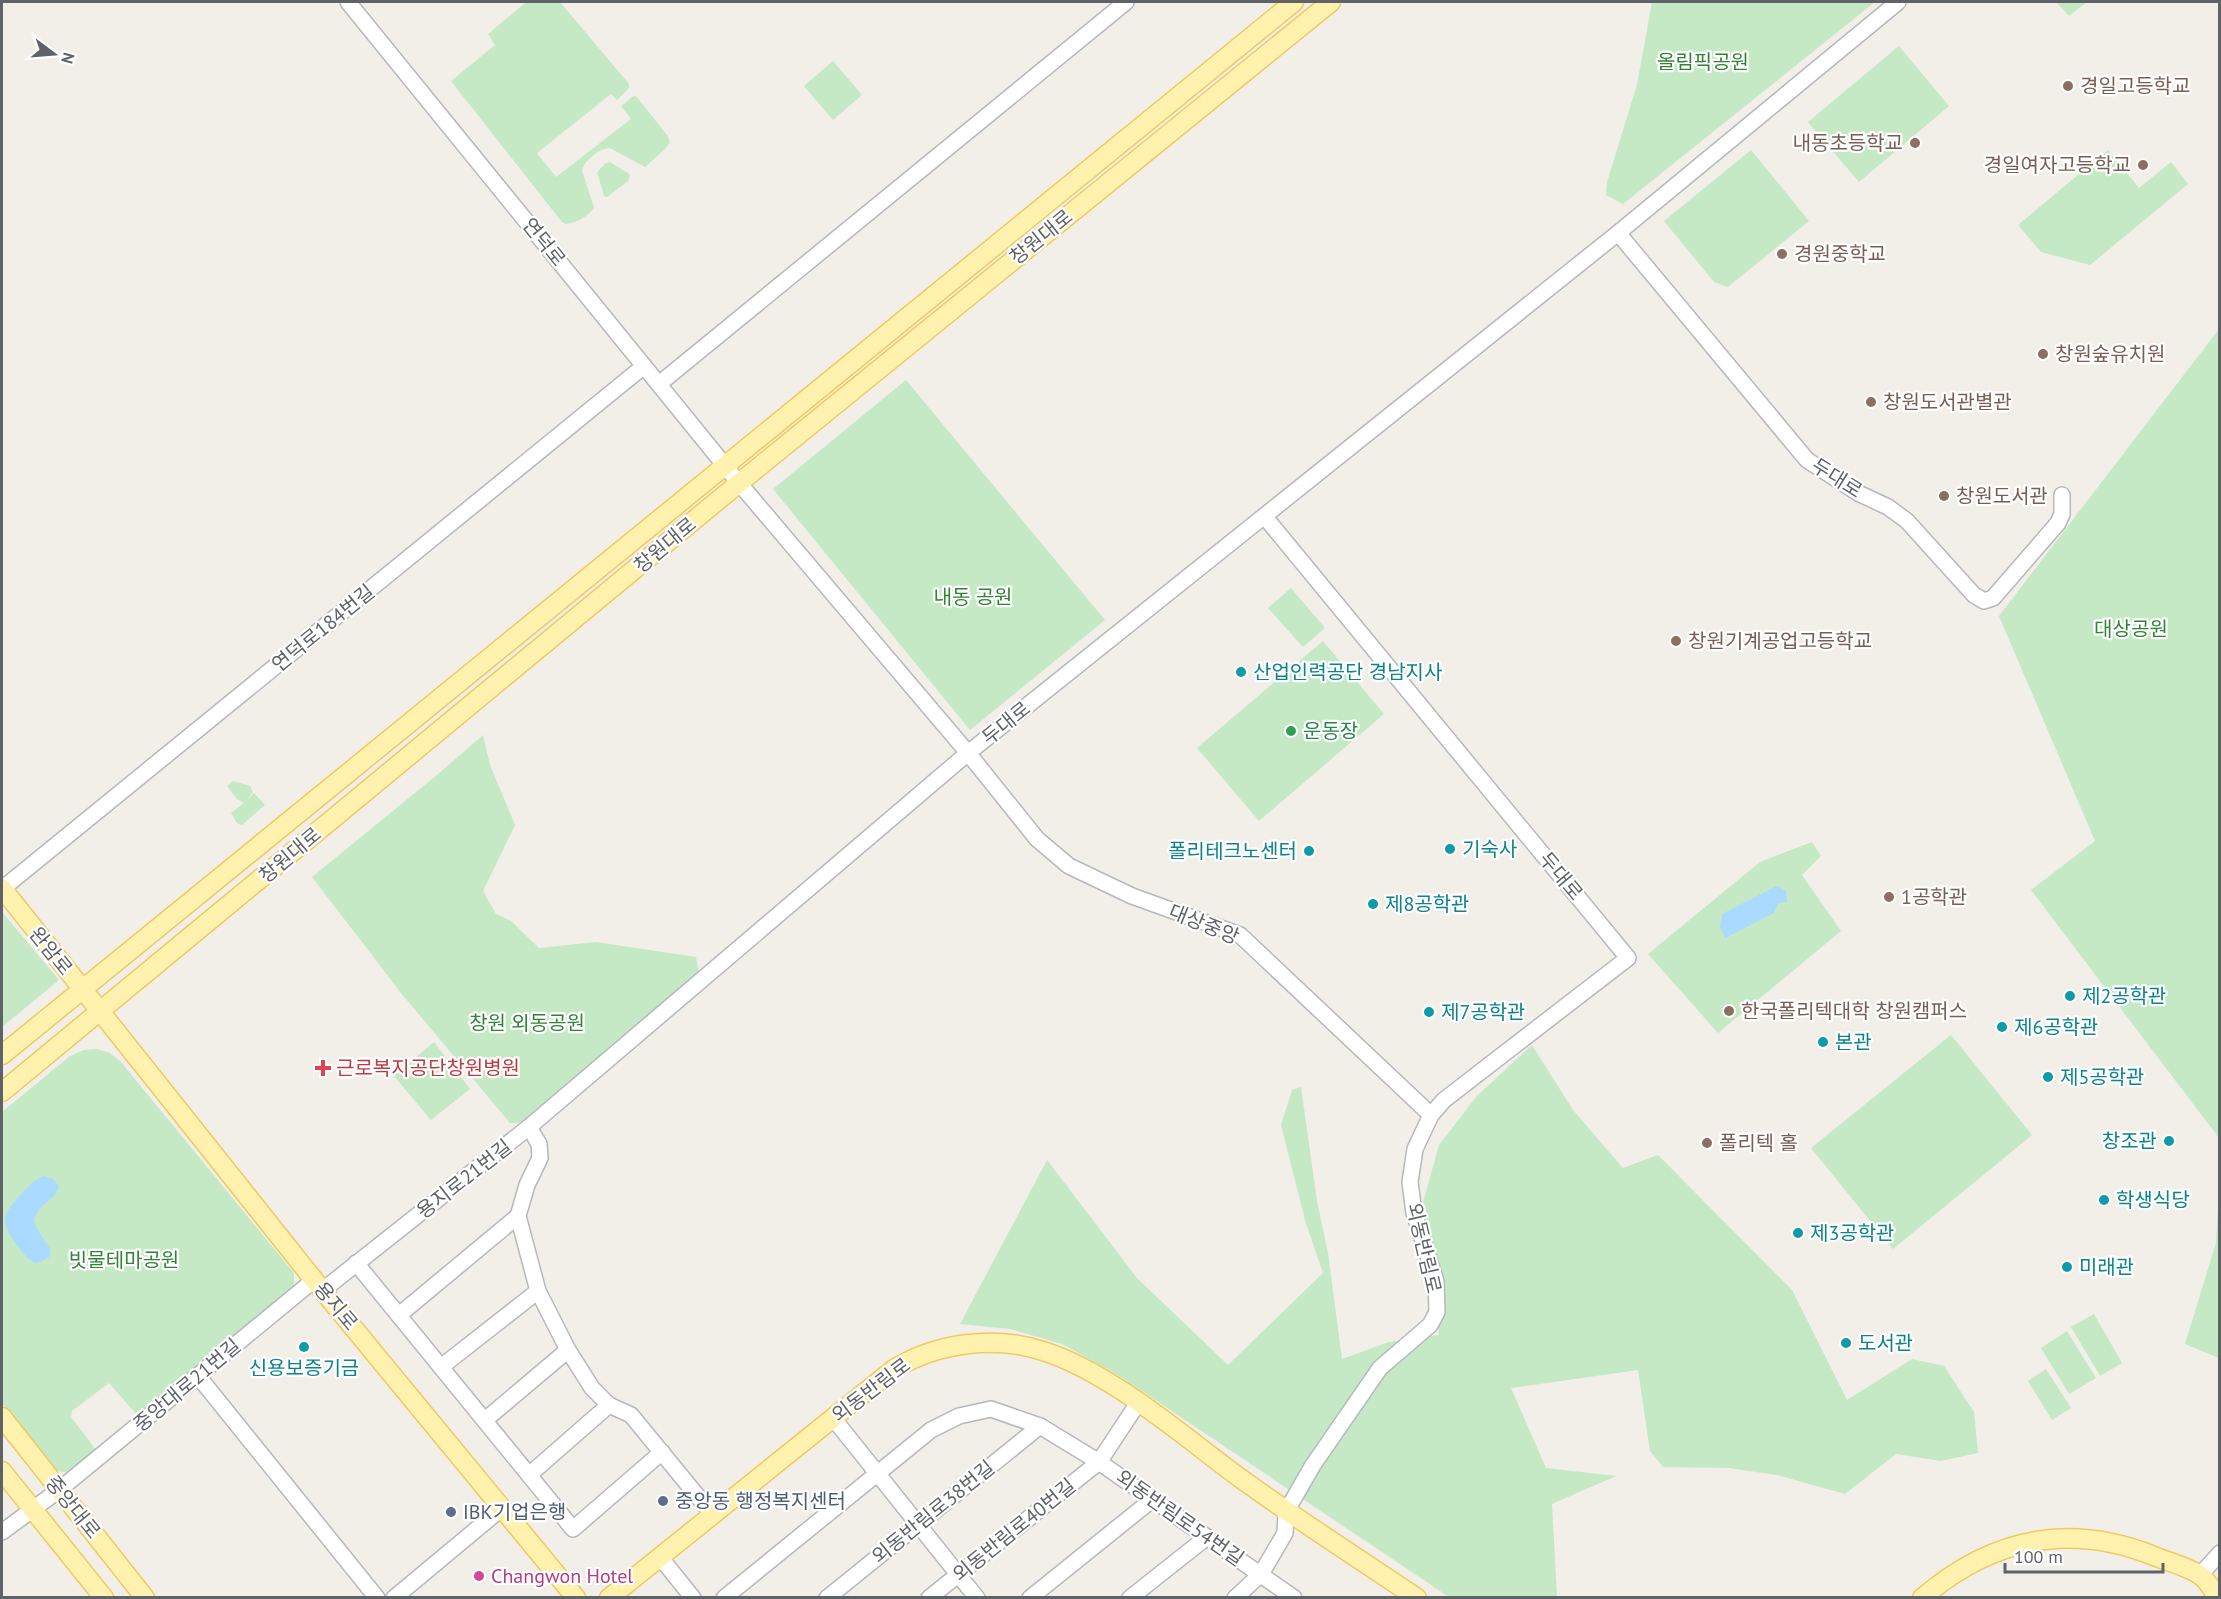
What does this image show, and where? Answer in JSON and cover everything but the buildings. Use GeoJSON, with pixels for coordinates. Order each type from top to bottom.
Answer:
{"type":"FeatureCollection","features":[{"type":"Feature","properties":{"kind":"main road","name":"창원대로"},"geometry":{"type":"LineString","coordinates":[[2,1055],[724,464],[1294,2]]}},
{"type":"Feature","properties":{"kind":"main road","name":"창원대로"},"geometry":{"type":"LineString","coordinates":[[2,1092],[740,483],[1331,2]]}},
{"type":"Feature","properties":{"kind":"main road","name":"완암로"},"geometry":{"type":"LineString","coordinates":[[2,889],[101,1011]]}},
{"type":"Feature","properties":{"kind":"main road","name":"용지로"},"geometry":{"type":"LineString","coordinates":[[101,1011],[318,1285],[576,1598]]}},
{"type":"Feature","properties":{"kind":"main road","name":"외동반림로"},"geometry":{"type":"LineString","coordinates":[[609,1598],[894,1369],[913,1358],[940,1348],[976,1344],[1014,1344],[1043,1351],[1106,1381],[1286,1512],[1417,1598]]}},
{"type":"Feature","properties":{"kind":"main road","name":"중앙대로"},"geometry":{"type":"LineString","coordinates":[[2,1417],[145,1598]]}},
{"type":"Feature","properties":{"kind":"main road","name":"중앙대로"},"geometry":{"type":"LineString","coordinates":[[2,1471],[104,1598]]}},
{"type":"Feature","properties":{"kind":"main road"},"geometry":{"type":"LineString","coordinates":[[1922,1598],[1939,1583],[1989,1554],[2034,1540],[2085,1538],[2136,1549],[2200,1575],[2218,1598]]}},
{"type":"Feature","properties":{"kind":"street","name":"연덕로"},"geometry":{"type":"LineString","coordinates":[[348,2],[740,483]]}},
{"type":"Feature","properties":{"kind":"street"},"geometry":{"type":"LineString","coordinates":[[659,384],[1126,2]]}},
{"type":"Feature","properties":{"kind":"street","name":"두대로"},"geometry":{"type":"LineString","coordinates":[[740,483],[968,753],[1618,233],[1898,2]]}},
{"type":"Feature","properties":{"kind":"street","name":"두대로"},"geometry":{"type":"LineString","coordinates":[[1618,233],[1807,460],[1858,494],[1888,507],[1907,521],[1974,595],[1984,601],[1993,598],[2058,523],[2062,514],[2062,495]]}},
{"type":"Feature","properties":{"kind":"street","name":"연덕로184번길"},"geometry":{"type":"LineString","coordinates":[[2,889],[644,366]]}},
{"type":"Feature","properties":{"kind":"street","name":"두대로"},"geometry":{"type":"LineString","coordinates":[[1264,518],[1628,958]]}},
{"type":"Feature","properties":{"kind":"street"},"geometry":{"type":"LineString","coordinates":[[530,1127],[968,753]]}},
{"type":"Feature","properties":{"kind":"street","name":"대상중앙"},"geometry":{"type":"LineString","coordinates":[[968,753],[1037,838],[1069,866],[1132,896],[1240,935],[1431,1115]]}},
{"type":"Feature","properties":{"kind":"street","name":"외동반림로"},"geometry":{"type":"LineString","coordinates":[[1286,1512],[1313,1465],[1380,1368],[1430,1325],[1437,1312],[1436,1281],[1414,1213],[1410,1182],[1415,1149],[1431,1115],[1444,1100],[1628,958]]}},
{"type":"Feature","properties":{"kind":"street","name":"용지로21번길"},"geometry":{"type":"LineString","coordinates":[[318,1285],[356,1263],[530,1127],[539,1144],[540,1158],[527,1185],[518,1216]]}},
{"type":"Feature","properties":{"kind":"street"},"geometry":{"type":"LineString","coordinates":[[399,1315],[518,1216],[538,1291],[568,1350],[592,1388],[609,1405],[631,1415],[712,1515]]}},
{"type":"Feature","properties":{"kind":"street"},"geometry":{"type":"LineString","coordinates":[[356,1263],[573,1529],[662,1452]]}},
{"type":"Feature","properties":{"kind":"street","name":"중앙대로21번길"},"geometry":{"type":"LineString","coordinates":[[2,1532],[32,1508],[60,1490],[198,1376],[318,1285]]}},
{"type":"Feature","properties":{"kind":"street"},"geometry":{"type":"LineString","coordinates":[[441,1367],[538,1291]]}},
{"type":"Feature","properties":{"kind":"street"},"geometry":{"type":"LineString","coordinates":[[485,1420],[568,1350]]}},
{"type":"Feature","properties":{"kind":"street"},"geometry":{"type":"LineString","coordinates":[[198,1376],[377,1598]]}},
{"type":"Feature","properties":{"kind":"street","name":"외동반림로40번길"},"geometry":{"type":"LineString","coordinates":[[930,1598],[1099,1462],[1138,1404]]}},
{"type":"Feature","properties":{"kind":"street"},"geometry":{"type":"LineString","coordinates":[[529,1475],[609,1405]]}},
{"type":"Feature","properties":{"kind":"street","name":"외동반림로40번길"},"geometry":{"type":"LineString","coordinates":[[724,1598],[931,1430],[959,1416],[991,1409],[1040,1426],[1099,1462]]}},
{"type":"Feature","properties":{"kind":"street"},"geometry":{"type":"LineString","coordinates":[[833,1418],[977,1598]]}},
{"type":"Feature","properties":{"kind":"street","name":"외동반림로38번길"},"geometry":{"type":"LineString","coordinates":[[827,1598],[1040,1426]]}},
{"type":"Feature","properties":{"kind":"street","name":"외동반림로54번길"},"geometry":{"type":"LineString","coordinates":[[1099,1462],[1294,1598]]}},
{"type":"Feature","properties":{"kind":"street"},"geometry":{"type":"LineString","coordinates":[[1030,1598],[1154,1499]]}},
{"type":"Feature","properties":{"kind":"street"},"geometry":{"type":"LineString","coordinates":[[394,1598],[502,1508]]}},
{"type":"Feature","properties":{"kind":"street","name":"외동반림로54번길"},"geometry":{"type":"LineString","coordinates":[[1235,1598],[1250,1592],[1286,1533],[1286,1512]]}},
{"type":"Feature","properties":{"kind":"street"},"geometry":{"type":"LineString","coordinates":[[1130,1598],[1207,1537]]}},
{"type":"Feature","properties":{"kind":"street"},"geometry":{"type":"LineString","coordinates":[[2200,1575],[2220,1553]]}},
{"type":"Feature","properties":{"kind":"street"},"geometry":{"type":"LineString","coordinates":[[660,1557],[693,1598]]}},
{"type":"Feature","properties":{"kind":"green space"},"geometry":{"type":"Polygon","coordinates":[[[524,2],[560,2],[629,84],[629,88],[617,100],[611,94],[537,153],[556,177],[631,119],[621,106],[632,97],[636,96],[670,142],[645,167],[610,148],[593,155],[582,170],[594,208],[582,219],[566,224],[562,222],[451,81],[495,45],[488,34],[524,2]]]}},
{"type":"Feature","properties":{"kind":"green space","name":"올림픽공원"},"geometry":{"type":"Polygon","coordinates":[[[1652,2],[1875,2],[1623,204],[1606,195],[1607,182],[1637,85],[1652,2]]]}},
{"type":"Feature","properties":{"kind":"green space"},"geometry":{"type":"Polygon","coordinates":[[[2056,2],[2087,2],[2069,16],[2056,2]]]}},
{"type":"Feature","properties":{"kind":"green space"},"geometry":{"type":"Polygon","coordinates":[[[1899,46],[1949,106],[1859,182],[1808,122],[1899,46]]]}},
{"type":"Feature","properties":{"kind":"green space"},"geometry":{"type":"Polygon","coordinates":[[[833,61],[862,95],[833,120],[804,86],[833,61]]]}},
{"type":"Feature","properties":{"kind":"green space"},"geometry":{"type":"Polygon","coordinates":[[[1751,150],[1809,221],[1728,287],[1714,282],[1664,221],[1751,150]]]}},
{"type":"Feature","properties":{"kind":"green space"},"geometry":{"type":"Polygon","coordinates":[[[2108,150],[2139,188],[2171,162],[2188,184],[2090,265],[2041,252],[2018,225],[2108,150]]]}},
{"type":"Feature","properties":{"kind":"green space"},"geometry":{"type":"Polygon","coordinates":[[[610,162],[630,176],[628,181],[607,197],[604,196],[597,172],[610,162]]]}},
{"type":"Feature","properties":{"kind":"green space","name":"대상공원"},"geometry":{"type":"Polygon","coordinates":[[[2219,329],[2219,1138],[2031,890],[2095,841],[1999,616],[2219,329]]]}},
{"type":"Feature","properties":{"kind":"green space","name":"내동 공원"},"geometry":{"type":"Polygon","coordinates":[[[906,380],[1105,620],[970,730],[773,489],[906,380]]]}},
{"type":"Feature","properties":{"kind":"green space"},"geometry":{"type":"Polygon","coordinates":[[[1291,588],[1325,628],[1303,647],[1268,608],[1291,588]]]}},
{"type":"Feature","properties":{"kind":"green space","name":"운동장"},"geometry":{"type":"Polygon","coordinates":[[[1323,641],[1384,714],[1259,821],[1197,748],[1323,641]]]}},
{"type":"Feature","properties":{"kind":"green space","name":"창원 외동공원"},"geometry":{"type":"Polygon","coordinates":[[[483,735],[490,765],[515,825],[483,891],[496,914],[511,921],[539,948],[596,942],[696,957],[700,979],[530,1123],[510,1123],[401,993],[312,877],[483,735]]]}},
{"type":"Feature","properties":{"kind":"green space"},"geometry":{"type":"Polygon","coordinates":[[[233,781],[250,786],[253,792],[246,801],[254,793],[265,805],[242,825],[237,823],[231,813],[244,803],[237,799],[227,786],[233,781]]]}},
{"type":"Feature","properties":{"kind":"green space"},"geometry":{"type":"Polygon","coordinates":[[[1812,842],[1821,856],[1802,875],[1841,931],[1718,1033],[1648,954],[1760,862],[1812,842]]]}},
{"type":"Feature","properties":{"kind":"green space"},"geometry":{"type":"Polygon","coordinates":[[[2,912],[59,980],[2,1027],[2,912]]]}},
{"type":"Feature","properties":{"kind":"green space"},"geometry":{"type":"Polygon","coordinates":[[[1951,1035],[2032,1135],[1893,1249],[1811,1148],[1951,1035]]]}},
{"type":"Feature","properties":{"kind":"green space"},"geometry":{"type":"Polygon","coordinates":[[[434,1042],[470,1089],[431,1120],[394,1076],[434,1042]]]}},
{"type":"Feature","properties":{"kind":"green space"},"geometry":{"type":"Polygon","coordinates":[[[1532,1045],[1573,1110],[1623,1168],[1658,1155],[1792,1290],[1847,1400],[1912,1359],[1944,1366],[1974,1412],[1978,1453],[1941,1461],[1896,1454],[1845,1494],[1777,1475],[1729,1468],[1663,1467],[1650,1451],[1638,1370],[1511,1388],[1546,1468],[1616,1476],[1552,1504],[1557,1597],[1449,1597],[1118,1375],[1062,1344],[1010,1329],[960,1324],[1047,1160],[1137,1278],[1228,1365],[1323,1273],[1305,1220],[1281,1125],[1292,1090],[1301,1087],[1317,1201],[1328,1253],[1342,1359],[1389,1342],[1439,1335],[1422,1206],[1439,1145],[1477,1096],[1532,1045]]]}},
{"type":"Feature","properties":{"kind":"green space","name":"빗물테마공원"},"geometry":{"type":"Polygon","coordinates":[[[97,1049],[110,1053],[121,1062],[294,1273],[294,1284],[292,1290],[138,1416],[109,1383],[72,1411],[71,1417],[94,1447],[95,1452],[77,1467],[66,1472],[54,1468],[47,1462],[2,1403],[2,1112],[70,1056],[84,1050],[97,1049]]]}},
{"type":"Feature","properties":{"kind":"green space"},"geometry":{"type":"Polygon","coordinates":[[[2219,1188],[2220,1358],[2185,1344],[2216,1243],[2219,1188]]]}},
{"type":"Feature","properties":{"kind":"green space"},"geometry":{"type":"Polygon","coordinates":[[[2094,1314],[2122,1363],[2100,1376],[2071,1327],[2094,1314]]]}},
{"type":"Feature","properties":{"kind":"green space"},"geometry":{"type":"Polygon","coordinates":[[[2067,1331],[2096,1378],[2069,1394],[2041,1348],[2067,1331]]]}},
{"type":"Feature","properties":{"kind":"green space"},"geometry":{"type":"Polygon","coordinates":[[[2046,1369],[2071,1408],[2052,1420],[2028,1381],[2046,1369]]]}},
{"type":"Feature","properties":{"kind":"water"},"geometry":{"type":"Polygon","coordinates":[[[1777,886],[1786,891],[1787,902],[1778,903],[1774,913],[1725,938],[1720,927],[1722,914],[1777,886]]]}},
{"type":"Feature","properties":{"kind":"water"},"geometry":{"type":"Polygon","coordinates":[[[44,1176],[53,1179],[59,1187],[55,1195],[40,1208],[34,1219],[35,1226],[50,1250],[50,1255],[46,1260],[36,1263],[28,1259],[19,1248],[8,1231],[5,1219],[6,1214],[22,1193],[44,1176]]]}},
{"type":"Feature","properties":{"kind":"place","name":"경일고등학교"},"geometry":{"type":"Point","coordinates":[2068,86]}},
{"type":"Feature","properties":{"kind":"place","name":"내동초등학교"},"geometry":{"type":"Point","coordinates":[1915,143]}},
{"type":"Feature","properties":{"kind":"place","name":"경일여자고등학교"},"geometry":{"type":"Point","coordinates":[2143,165]}},
{"type":"Feature","properties":{"kind":"place","name":"경원중학교"},"geometry":{"type":"Point","coordinates":[1782,254]}},
{"type":"Feature","properties":{"kind":"place","name":"창원숲유치원"},"geometry":{"type":"Point","coordinates":[2043,354]}},
{"type":"Feature","properties":{"kind":"place","name":"창원도서관별관"},"geometry":{"type":"Point","coordinates":[1871,402]}},
{"type":"Feature","properties":{"kind":"place","name":"창원도서관"},"geometry":{"type":"Point","coordinates":[1944,496]}},
{"type":"Feature","properties":{"kind":"place","name":"창원기계공업고등학교"},"geometry":{"type":"Point","coordinates":[1676,641]}},
{"type":"Feature","properties":{"kind":"place","name":"산업인력공단 경남지사"},"geometry":{"type":"Point","coordinates":[1241,672]}},
{"type":"Feature","properties":{"kind":"place","name":"운동장"},"geometry":{"type":"Point","coordinates":[1291,731]}},
{"type":"Feature","properties":{"kind":"place","name":"기숙사"},"geometry":{"type":"Point","coordinates":[1450,849]}},
{"type":"Feature","properties":{"kind":"place","name":"폴리테크노센터"},"geometry":{"type":"Point","coordinates":[1309,851]}},
{"type":"Feature","properties":{"kind":"place","name":"1공학관"},"geometry":{"type":"Point","coordinates":[1889,897]}},
{"type":"Feature","properties":{"kind":"place","name":"제8공학관"},"geometry":{"type":"Point","coordinates":[1373,904]}},
{"type":"Feature","properties":{"kind":"place","name":"제2공학관"},"geometry":{"type":"Point","coordinates":[2070,996]}},
{"type":"Feature","properties":{"kind":"place","name":"한국폴리텍대학 창원캠퍼스"},"geometry":{"type":"Point","coordinates":[1729,1011]}},
{"type":"Feature","properties":{"kind":"place","name":"제7공학관"},"geometry":{"type":"Point","coordinates":[1429,1012]}},
{"type":"Feature","properties":{"kind":"place","name":"제6공학관"},"geometry":{"type":"Point","coordinates":[2002,1027]}},
{"type":"Feature","properties":{"kind":"place","name":"본관"},"geometry":{"type":"Point","coordinates":[1823,1042]}},
{"type":"Feature","properties":{"kind":"place","name":"근로복지공단창원병원"},"geometry":{"type":"Point","coordinates":[323,1068]}},
{"type":"Feature","properties":{"kind":"place","name":"제5공학관"},"geometry":{"type":"Point","coordinates":[2048,1077]}},
{"type":"Feature","properties":{"kind":"place","name":"창조관"},"geometry":{"type":"Point","coordinates":[2169,1141]}},
{"type":"Feature","properties":{"kind":"place","name":"폴리텍 홀"},"geometry":{"type":"Point","coordinates":[1707,1143]}},
{"type":"Feature","properties":{"kind":"place","name":"학생식당"},"geometry":{"type":"Point","coordinates":[2104,1200]}},
{"type":"Feature","properties":{"kind":"place","name":"제3공학관"},"geometry":{"type":"Point","coordinates":[1798,1233]}},
{"type":"Feature","properties":{"kind":"place","name":"미래관"},"geometry":{"type":"Point","coordinates":[2067,1267]}},
{"type":"Feature","properties":{"kind":"place","name":"도서관"},"geometry":{"type":"Point","coordinates":[1846,1343]}},
{"type":"Feature","properties":{"kind":"place","name":"신용보증기금"},"geometry":{"type":"Point","coordinates":[304,1347]}},
{"type":"Feature","properties":{"kind":"place","name":"중앙동 행정복지센터"},"geometry":{"type":"Point","coordinates":[663,1501]}},
{"type":"Feature","properties":{"kind":"place","name":"IBK기업은행"},"geometry":{"type":"Point","coordinates":[451,1512]}},
{"type":"Feature","properties":{"kind":"place","name":"Changwon Hotel"},"geometry":{"type":"Point","coordinates":[479,1576]}}]}
